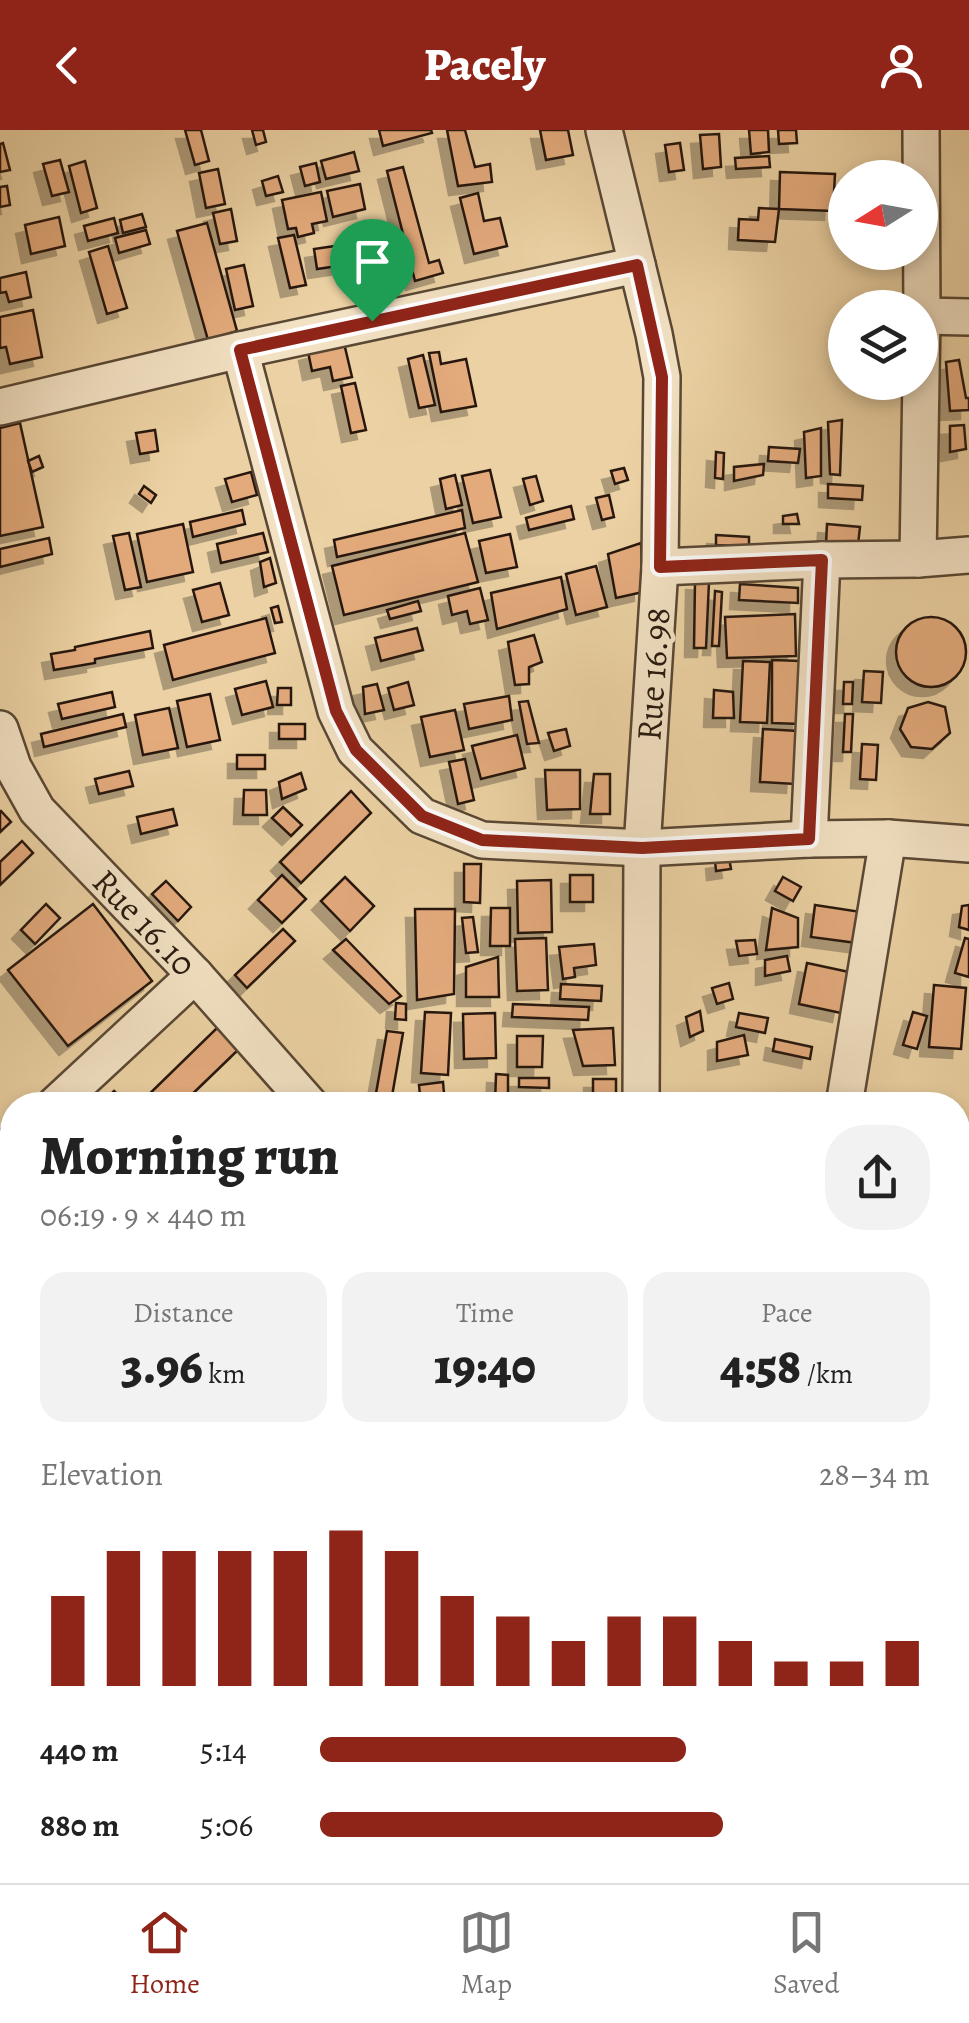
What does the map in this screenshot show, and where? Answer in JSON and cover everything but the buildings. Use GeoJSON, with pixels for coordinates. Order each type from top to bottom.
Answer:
{"type":"FeatureCollection","features":[{"type":"Feature","properties":{"kind":"street","name":"Rue 16.98"},"geometry":{"type":"LineString","coordinates":[[604,130],[662,377],[660,567],[642,848],[641,1092]]}},
{"type":"Feature","properties":{"kind":"street"},"geometry":{"type":"LineString","coordinates":[[921,130],[922,290]]}},
{"type":"Feature","properties":{"kind":"street"},"geometry":{"type":"LineString","coordinates":[[0,406],[637,265]]}},
{"type":"Feature","properties":{"kind":"street"},"geometry":{"type":"LineString","coordinates":[[938,316],[969,316]]}},
{"type":"Feature","properties":{"kind":"street"},"geometry":{"type":"LineString","coordinates":[[240,350],[336,711],[356,750],[422,816],[482,840],[642,848],[888,838],[969,844]]}},
{"type":"Feature","properties":{"kind":"street"},"geometry":{"type":"LineString","coordinates":[[918,559],[921,400]]}},
{"type":"Feature","properties":{"kind":"street"},"geometry":{"type":"LineString","coordinates":[[660,567],[969,555]]}},
{"type":"Feature","properties":{"kind":"street"},"geometry":{"type":"LineString","coordinates":[[809,839],[822,560]]}},
{"type":"Feature","properties":{"kind":"street","name":"Rue 16.10"},"geometry":{"type":"LineString","coordinates":[[0,729],[13,767],[37,810],[196,975],[299,1092]]}},
{"type":"Feature","properties":{"kind":"street"},"geometry":{"type":"LineString","coordinates":[[846,1092],[888,838]]}},
{"type":"Feature","properties":{"kind":"street"},"geometry":{"type":"LineString","coordinates":[[69,1092],[196,975]]}},
{"type":"Feature","properties":{"kind":"route"},"geometry":{"type":"LineString","coordinates":[[637,265],[662,377],[660,567],[822,560],[809,839],[642,848],[482,840],[422,816],[356,750],[336,711],[240,350],[372,321],[637,265]]}}]}
